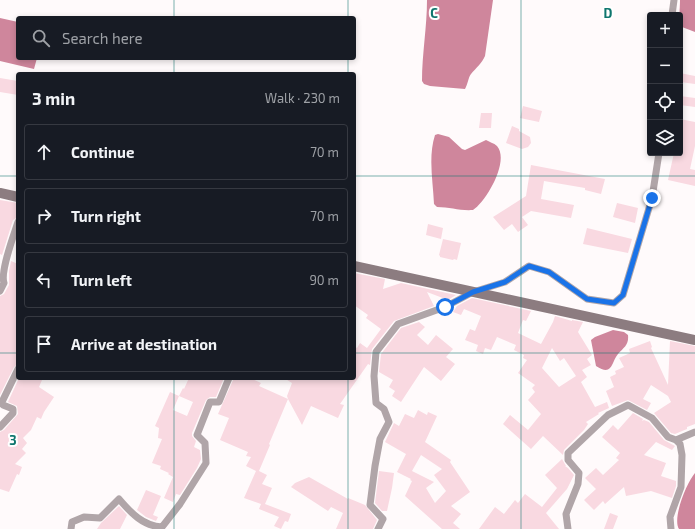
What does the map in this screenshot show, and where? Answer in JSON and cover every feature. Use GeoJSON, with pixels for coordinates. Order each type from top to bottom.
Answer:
{"type":"FeatureCollection","features":[{"type":"Feature","properties":{"kind":"street"},"geometry":{"type":"LineString","coordinates":[[672,12],[674,0]]}},
{"type":"Feature","properties":{"kind":"street"},"geometry":{"type":"LineString","coordinates":[[378,529],[383,520],[370,505],[380,439],[389,422],[384,409],[376,403],[374,376],[376,352],[398,324],[445,307],[473,292],[505,282],[529,266],[549,272],[587,299],[614,303],[623,295],[646,220],[652,198],[659,156]]}},
{"type":"Feature","properties":{"kind":"street"},"geometry":{"type":"LineString","coordinates":[[0,193],[16,197]]}},
{"type":"Feature","properties":{"kind":"street"},"geometry":{"type":"LineString","coordinates":[[0,291],[4,282],[2,279],[4,264],[16,228]]}},
{"type":"Feature","properties":{"kind":"street"},"geometry":{"type":"LineString","coordinates":[[356,266],[695,340]]}},
{"type":"Feature","properties":{"kind":"street"},"geometry":{"type":"LineString","coordinates":[[0,427],[13,413],[13,409],[3,405],[2,402],[16,373]]}},
{"type":"Feature","properties":{"kind":"street"},"geometry":{"type":"LineString","coordinates":[[71,529],[72,522],[84,517],[100,518],[119,500],[136,517],[154,526],[162,527],[180,504],[206,463],[205,443],[197,435],[210,402],[219,402],[228,380]]}},
{"type":"Feature","properties":{"kind":"street"},"geometry":{"type":"LineString","coordinates":[[568,529],[566,514],[578,484],[579,473],[568,460],[568,453],[608,415],[628,405],[652,418],[668,437],[676,440],[680,444],[682,455],[681,486],[670,517],[671,529]]}},
{"type":"Feature","properties":{"kind":"street"},"geometry":{"type":"LineString","coordinates":[[676,440],[695,432]]}},
{"type":"Feature","properties":{"kind":"shaded area"},"geometry":{"type":"Polygon","coordinates":[[[427,0],[493,0],[485,56],[470,76],[465,89],[430,86],[424,84],[422,81],[427,0]]]}},
{"type":"Feature","properties":{"kind":"shaded area"},"geometry":{"type":"Polygon","coordinates":[[[680,0],[695,0],[695,32],[683,27],[683,12],[680,12],[680,0]]]}},
{"type":"Feature","properties":{"kind":"shaded area"},"geometry":{"type":"Polygon","coordinates":[[[0,18],[16,22],[16,60],[36,60],[34,69],[0,61],[0,18]]]}},
{"type":"Feature","properties":{"kind":"shaded area"},"geometry":{"type":"Polygon","coordinates":[[[438,134],[449,137],[465,150],[486,140],[497,146],[501,161],[499,171],[484,199],[473,210],[437,207],[434,204],[432,152],[435,135],[438,134]]]}},
{"type":"Feature","properties":{"kind":"shaded area"},"geometry":{"type":"Polygon","coordinates":[[[613,330],[624,332],[628,335],[628,341],[626,346],[616,357],[611,367],[606,370],[596,366],[591,340],[613,330]]]}},
{"type":"Feature","properties":{"kind":"shaded area"},"geometry":{"type":"Polygon","coordinates":[[[695,473],[695,529],[679,529],[677,517],[681,500],[695,473]]]}},
{"type":"Feature","properties":{"kind":"building"},"geometry":{"type":"Polygon","coordinates":[[[683,74],[695,76],[695,84],[683,82],[683,74]]]}},
{"type":"Feature","properties":{"kind":"building"},"geometry":{"type":"Polygon","coordinates":[[[0,78],[16,81],[16,95],[0,92],[0,78]]]}},
{"type":"Feature","properties":{"kind":"building"},"geometry":{"type":"Polygon","coordinates":[[[683,96],[695,98],[695,107],[683,105],[683,96]]]}},
{"type":"Feature","properties":{"kind":"building"},"geometry":{"type":"Polygon","coordinates":[[[523,106],[542,111],[539,122],[520,118],[523,106]]]}},
{"type":"Feature","properties":{"kind":"building"},"geometry":{"type":"Polygon","coordinates":[[[481,113],[492,113],[491,128],[479,128],[481,113]]]}},
{"type":"Feature","properties":{"kind":"building"},"geometry":{"type":"Polygon","coordinates":[[[683,120],[695,122],[695,146],[690,169],[695,170],[695,186],[668,180],[673,156],[683,156],[683,120]]]}},
{"type":"Feature","properties":{"kind":"building"},"geometry":{"type":"Polygon","coordinates":[[[512,126],[530,137],[531,143],[528,147],[522,149],[506,143],[512,126]]]}},
{"type":"Feature","properties":{"kind":"building"},"geometry":{"type":"Polygon","coordinates":[[[531,165],[605,179],[601,194],[585,190],[585,188],[544,181],[541,199],[574,205],[571,218],[531,211],[522,217],[528,225],[518,232],[512,224],[504,230],[493,217],[526,196],[531,165]]]}},
{"type":"Feature","properties":{"kind":"building"},"geometry":{"type":"Polygon","coordinates":[[[0,200],[16,203],[16,218],[13,220],[2,255],[0,254],[0,200]]]}},
{"type":"Feature","properties":{"kind":"building"},"geometry":{"type":"Polygon","coordinates":[[[617,203],[638,208],[635,223],[613,217],[617,203]]]}},
{"type":"Feature","properties":{"kind":"building"},"geometry":{"type":"Polygon","coordinates":[[[428,224],[443,228],[441,239],[426,235],[428,224]]]}},
{"type":"Feature","properties":{"kind":"building"},"geometry":{"type":"Polygon","coordinates":[[[587,228],[632,239],[628,253],[583,244],[587,228]]]}},
{"type":"Feature","properties":{"kind":"building"},"geometry":{"type":"Polygon","coordinates":[[[443,239],[461,243],[457,260],[440,257],[439,255],[443,239]]]}},
{"type":"Feature","properties":{"kind":"building"},"geometry":{"type":"Polygon","coordinates":[[[11,261],[16,263],[16,366],[0,395],[0,296],[4,294],[9,285],[11,261]]]}},
{"type":"Feature","properties":{"kind":"building"},"geometry":{"type":"Polygon","coordinates":[[[356,273],[385,279],[383,289],[401,283],[456,295],[448,300],[427,292],[434,306],[394,321],[372,349],[370,365],[368,364],[340,404],[344,405],[338,418],[311,406],[302,425],[287,396],[292,383],[287,380],[356,380],[356,347],[360,343],[367,348],[381,329],[366,318],[368,315],[356,306],[356,273]]]}},
{"type":"Feature","properties":{"kind":"building"},"geometry":{"type":"Polygon","coordinates":[[[472,298],[531,311],[526,321],[523,320],[518,333],[541,344],[555,316],[572,321],[583,322],[578,332],[592,355],[587,359],[591,365],[582,370],[587,377],[581,382],[595,407],[607,402],[609,408],[598,413],[599,414],[586,422],[588,424],[584,430],[564,450],[563,455],[543,436],[531,449],[503,424],[510,415],[528,430],[541,414],[528,400],[535,392],[532,388],[535,385],[518,373],[527,360],[523,358],[524,355],[514,350],[516,345],[497,337],[491,350],[485,348],[483,354],[476,351],[478,345],[465,340],[470,329],[475,331],[481,316],[464,309],[461,315],[453,312],[457,306],[472,298]],[[552,348],[542,368],[559,387],[576,376],[564,358],[560,361],[552,348]]]}},
{"type":"Feature","properties":{"kind":"building"},"geometry":{"type":"Polygon","coordinates":[[[419,322],[425,327],[417,335],[428,345],[436,335],[453,349],[446,357],[455,364],[441,381],[424,367],[401,402],[392,396],[395,391],[389,387],[393,380],[379,372],[381,354],[401,328],[419,322]]]}},
{"type":"Feature","properties":{"kind":"building"},"geometry":{"type":"Polygon","coordinates":[[[650,341],[651,348],[668,385],[670,341],[695,346],[695,424],[675,434],[671,433],[654,413],[671,402],[668,396],[651,385],[643,399],[651,403],[647,410],[628,400],[612,406],[606,391],[614,387],[610,377],[616,374],[615,371],[624,367],[619,358],[630,353],[629,349],[650,341]]]}},
{"type":"Feature","properties":{"kind":"building"},"geometry":{"type":"Polygon","coordinates":[[[18,380],[42,380],[39,387],[54,397],[41,419],[37,417],[31,430],[23,438],[27,443],[22,449],[26,453],[15,464],[22,467],[19,475],[17,474],[9,492],[0,489],[0,432],[4,430],[18,414],[17,406],[8,402],[18,380]]]}},
{"type":"Feature","properties":{"kind":"building"},"geometry":{"type":"Polygon","coordinates":[[[188,380],[223,380],[216,397],[210,397],[206,400],[192,433],[192,436],[196,441],[194,447],[200,450],[201,459],[180,495],[176,494],[173,502],[164,498],[173,477],[168,474],[169,473],[160,469],[161,466],[152,463],[162,439],[158,438],[159,428],[155,426],[170,392],[179,396],[188,380]],[[179,396],[173,410],[187,416],[193,402],[179,396]]]}},
{"type":"Feature","properties":{"kind":"building"},"geometry":{"type":"Polygon","coordinates":[[[233,380],[254,380],[261,383],[259,386],[288,399],[259,471],[267,475],[262,484],[272,488],[265,504],[291,514],[288,522],[285,521],[281,529],[274,526],[279,517],[259,509],[261,504],[244,498],[256,471],[246,466],[251,457],[246,456],[248,452],[220,440],[229,418],[218,414],[233,380]]]}},
{"type":"Feature","properties":{"kind":"building"},"geometry":{"type":"Polygon","coordinates":[[[418,410],[427,415],[428,412],[437,416],[425,442],[451,460],[450,462],[470,492],[451,506],[461,514],[453,523],[460,529],[442,529],[405,496],[412,481],[410,480],[411,479],[397,472],[406,454],[385,442],[394,423],[399,426],[405,414],[414,418],[418,410]],[[421,455],[412,471],[434,482],[426,488],[435,503],[446,491],[434,475],[442,469],[421,455]]]}},
{"type":"Feature","properties":{"kind":"building"},"geometry":{"type":"Polygon","coordinates":[[[633,413],[643,419],[642,421],[644,420],[649,422],[664,440],[675,446],[672,450],[656,442],[644,455],[666,463],[661,476],[676,481],[672,498],[651,491],[626,496],[624,487],[605,504],[603,501],[594,510],[584,500],[596,489],[585,478],[596,468],[603,475],[619,460],[616,458],[620,453],[602,437],[613,425],[618,430],[633,413]]]}},
{"type":"Feature","properties":{"kind":"building"},"geometry":{"type":"Polygon","coordinates":[[[562,459],[565,466],[574,475],[567,489],[546,513],[559,529],[479,529],[495,507],[504,514],[515,500],[518,503],[525,494],[542,507],[557,488],[545,475],[562,459]]]}},
{"type":"Feature","properties":{"kind":"building"},"geometry":{"type":"Polygon","coordinates":[[[379,471],[394,473],[387,511],[382,511],[375,503],[379,471]]]}},
{"type":"Feature","properties":{"kind":"building"},"geometry":{"type":"Polygon","coordinates":[[[309,477],[348,499],[365,505],[377,520],[373,529],[336,529],[343,513],[331,507],[328,511],[291,487],[295,483],[309,477]]]}},
{"type":"Feature","properties":{"kind":"building"},"geometry":{"type":"Polygon","coordinates":[[[146,490],[161,496],[153,515],[158,517],[156,521],[146,517],[137,510],[146,490]]]}},
{"type":"Feature","properties":{"kind":"building"},"geometry":{"type":"Polygon","coordinates":[[[119,506],[127,515],[120,529],[97,529],[101,523],[119,506]]]}},
{"type":"Feature","properties":{"kind":"building"},"geometry":{"type":"Polygon","coordinates":[[[610,513],[618,516],[613,529],[604,529],[610,513]]]}},
{"type":"Feature","properties":{"kind":"route"},"geometry":{"type":"LineString","coordinates":[[445,307],[473,292],[505,282],[529,266],[549,272],[587,299],[614,303],[623,295],[652,198]]}}]}
